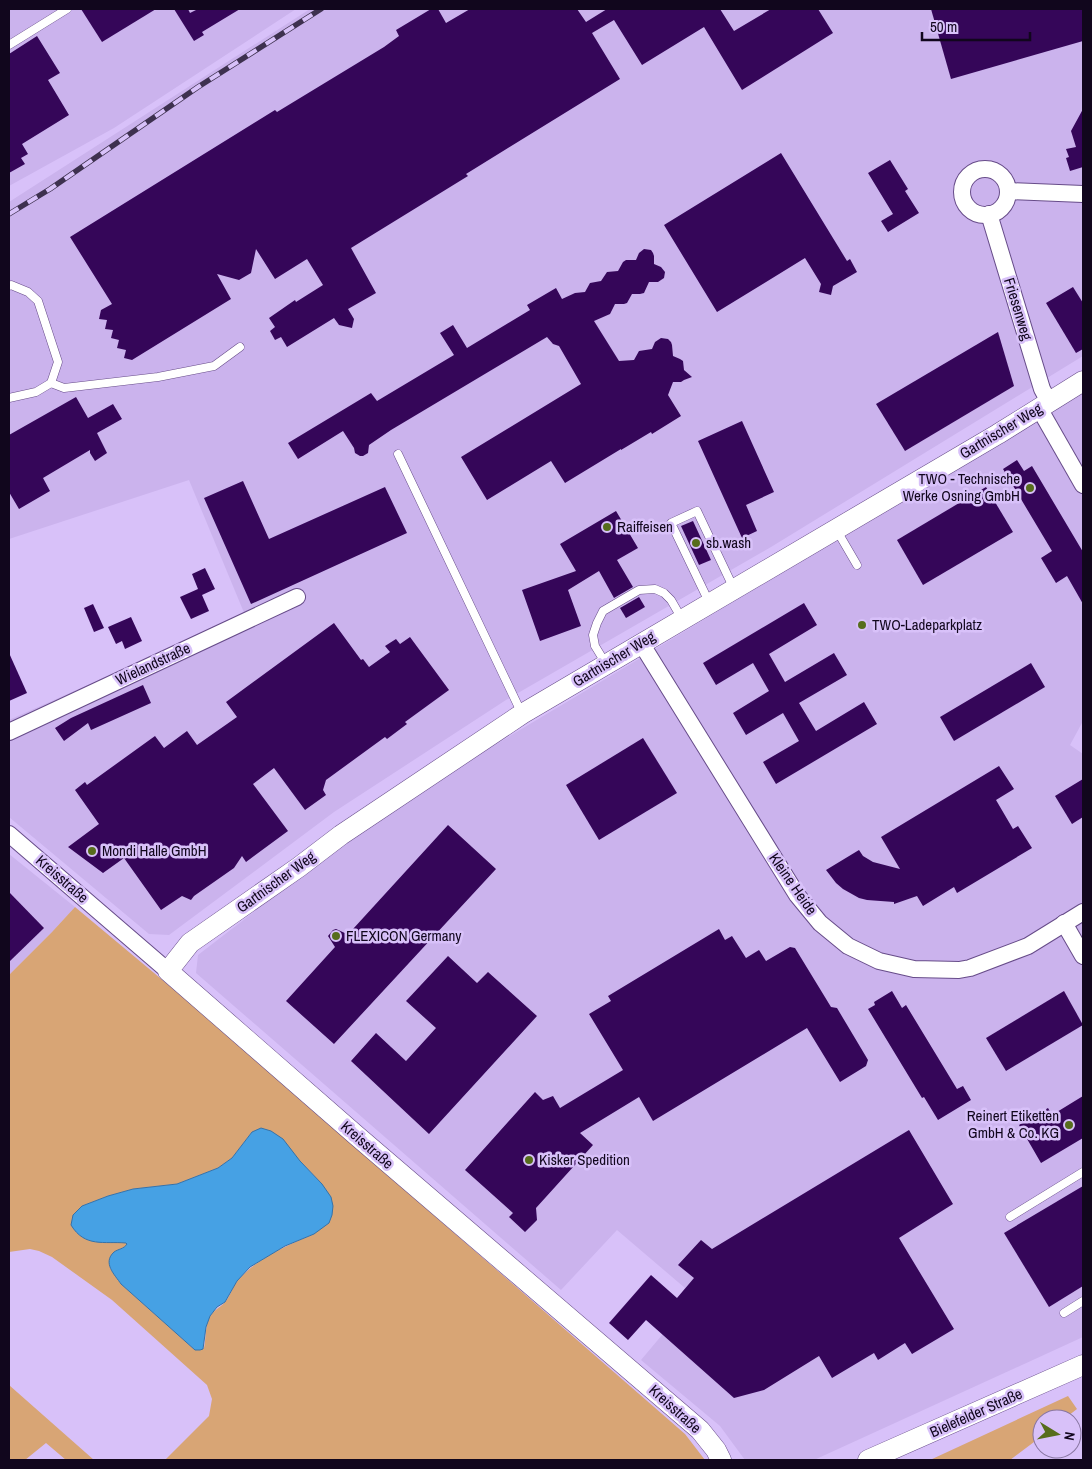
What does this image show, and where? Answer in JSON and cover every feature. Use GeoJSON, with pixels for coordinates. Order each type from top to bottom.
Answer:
{"type":"FeatureCollection","features":[{"type":"Feature","properties":{"kind":"street"},"geometry":{"type":"LineString","coordinates":[[978,170],[992,170],[1003,178],[1008,191],[1005,203],[1001,208],[989,214],[974,212],[964,200],[962,193],[966,179],[978,170]]}},
{"type":"Feature","properties":{"kind":"street"},"geometry":{"type":"LineString","coordinates":[[1008,191],[1083,194]]}},
{"type":"Feature","properties":{"kind":"street","name":"Friesenweg"},"geometry":{"type":"LineString","coordinates":[[989,214],[1042,389],[1044,405],[1083,485]]}},
{"type":"Feature","properties":{"kind":"street","name":"Gartnischer Weg"},"geometry":{"type":"LineString","coordinates":[[168,971],[190,943],[341,836],[522,714],[998,434],[1083,381]]}},
{"type":"Feature","properties":{"kind":"street","name":"Wielandstraße"},"geometry":{"type":"LineString","coordinates":[[9,732],[297,597]]}},
{"type":"Feature","properties":{"kind":"street","name":"Kleine Heide"},"geometry":{"type":"LineString","coordinates":[[642,643],[797,895],[820,923],[848,946],[879,961],[914,969],[959,970],[970,968],[1028,946],[1083,912]]}},
{"type":"Feature","properties":{"kind":"street","name":"Kreisstraße"},"geometry":{"type":"LineString","coordinates":[[9,834],[700,1430],[716,1450],[720,1460]]}},
{"type":"Feature","properties":{"kind":"street"},"geometry":{"type":"LineString","coordinates":[[1064,924],[1083,956]]}},
{"type":"Feature","properties":{"kind":"street","name":"Bielefelder Straße"},"geometry":{"type":"LineString","coordinates":[[868,1460],[1083,1365]]}},
{"type":"Feature","properties":{"kind":"lane"},"geometry":{"type":"LineString","coordinates":[[9,45],[67,9]]}},
{"type":"Feature","properties":{"kind":"lane"},"geometry":{"type":"LineString","coordinates":[[9,286],[12,285],[28,292],[38,301],[58,362],[50,383],[36,392],[9,398]]}},
{"type":"Feature","properties":{"kind":"lane"},"geometry":{"type":"LineString","coordinates":[[50,383],[64,388],[158,377],[214,366],[240,346]]}},
{"type":"Feature","properties":{"kind":"lane"},"geometry":{"type":"LineString","coordinates":[[398,454],[522,714]]}},
{"type":"Feature","properties":{"kind":"lane"},"geometry":{"type":"LineString","coordinates":[[709,604],[671,523],[697,511],[734,589]]}},
{"type":"Feature","properties":{"kind":"lane"},"geometry":{"type":"LineString","coordinates":[[836,529],[857,564]]}},
{"type":"Feature","properties":{"kind":"lane"},"geometry":{"type":"LineString","coordinates":[[606,664],[595,646],[593,635],[603,611],[639,590],[655,589],[664,593],[671,600],[682,619]]}},
{"type":"Feature","properties":{"kind":"lane"},"geometry":{"type":"LineString","coordinates":[[1010,1217],[1083,1172]]}},
{"type":"Feature","properties":{"kind":"lane"},"geometry":{"type":"LineString","coordinates":[[1064,1313],[1083,1301]]}},
{"type":"Feature","properties":{"kind":"shaded area"},"geometry":{"type":"Polygon","coordinates":[[[9,9],[296,9],[114,128],[9,186],[9,9]]]}},
{"type":"Feature","properties":{"kind":"shaded area"},"geometry":{"type":"Polygon","coordinates":[[[310,9],[1083,9],[1083,356],[771,547],[506,700],[334,812],[169,935],[149,934],[9,817],[9,720],[245,615],[189,480],[9,539],[9,202],[310,9]]]}},
{"type":"Feature","properties":{"kind":"shaded area"},"geometry":{"type":"Polygon","coordinates":[[[1083,391],[1083,721],[1070,745],[1083,754],[1083,1337],[814,1460],[745,1460],[720,1426],[641,1360],[678,1316],[669,1308],[685,1288],[617,1230],[561,1290],[196,973],[198,955],[339,846],[468,761],[1083,391]]]}},
{"type":"Feature","properties":{"kind":"shaded area"},"geometry":{"type":"Polygon","coordinates":[[[9,854],[75,907],[9,975],[9,854]]]}},
{"type":"Feature","properties":{"kind":"shaded area"},"geometry":{"type":"Polygon","coordinates":[[[75,907],[196,1008],[685,1434],[705,1460],[165,1460],[209,1416],[212,1399],[207,1385],[112,1300],[52,1257],[30,1249],[9,1252],[9,975],[75,907]],[[252,1132],[232,1158],[218,1168],[177,1184],[133,1189],[82,1206],[71,1225],[82,1237],[89,1240],[126,1242],[127,1246],[120,1249],[110,1268],[121,1284],[195,1350],[200,1350],[204,1348],[209,1318],[225,1302],[239,1279],[255,1264],[265,1258],[284,1247],[314,1234],[322,1184],[300,1161],[252,1132]]]}},
{"type":"Feature","properties":{"kind":"shaded area"},"geometry":{"type":"Polygon","coordinates":[[[9,1385],[94,1460],[66,1460],[46,1443],[25,1460],[9,1460],[9,1385]]]}},
{"type":"Feature","properties":{"kind":"shaded area"},"geometry":{"type":"Polygon","coordinates":[[[1068,1396],[1077,1409],[1040,1409],[1068,1396]]]}},
{"type":"Feature","properties":{"kind":"shaded area"},"geometry":{"type":"Polygon","coordinates":[[[1032,1413],[1032,1444],[1010,1460],[930,1460],[1032,1413]]]}},
{"type":"Feature","properties":{"kind":"water"},"geometry":{"type":"Polygon","coordinates":[[[261,1128],[271,1131],[283,1139],[300,1161],[322,1184],[331,1197],[332,1215],[329,1223],[314,1234],[285,1246],[250,1267],[237,1281],[225,1302],[217,1307],[210,1316],[206,1327],[203,1349],[195,1350],[121,1284],[113,1273],[109,1260],[114,1252],[127,1244],[96,1242],[82,1237],[71,1225],[73,1215],[82,1206],[108,1196],[133,1189],[177,1184],[218,1168],[232,1158],[252,1132],[261,1128]]]}},
{"type":"Feature","properties":{"kind":"building"},"geometry":{"type":"Polygon","coordinates":[[[81,9],[156,9],[102,42],[81,9]]]}},
{"type":"Feature","properties":{"kind":"building"},"geometry":{"type":"Polygon","coordinates":[[[174,9],[188,9],[190,13],[198,9],[240,9],[202,32],[204,35],[194,41],[174,9]]]}},
{"type":"Feature","properties":{"kind":"building"},"geometry":{"type":"Polygon","coordinates":[[[431,9],[438,9],[446,23],[470,9],[577,9],[586,22],[607,9],[720,9],[734,31],[771,9],[818,9],[833,33],[742,90],[704,27],[642,65],[614,20],[592,33],[620,79],[351,248],[376,293],[348,309],[354,319],[352,328],[339,325],[334,318],[287,347],[281,337],[275,340],[270,331],[275,327],[269,318],[295,300],[296,302],[323,285],[307,259],[275,279],[256,249],[251,273],[239,280],[217,274],[231,299],[132,360],[124,358],[126,350],[117,348],[119,340],[111,338],[113,330],[105,329],[107,320],[99,319],[101,310],[112,304],[70,237],[275,110],[277,112],[384,47],[399,36],[396,30],[431,9]]]}},
{"type":"Feature","properties":{"kind":"building"},"geometry":{"type":"Polygon","coordinates":[[[931,9],[1083,9],[1083,41],[951,79],[931,9]]]}},
{"type":"Feature","properties":{"kind":"building"},"geometry":{"type":"Polygon","coordinates":[[[37,36],[60,73],[48,80],[69,115],[22,144],[28,154],[21,158],[25,164],[9,173],[9,54],[37,36]]]}},
{"type":"Feature","properties":{"kind":"building"},"geometry":{"type":"Polygon","coordinates":[[[1083,109],[1083,167],[1070,171],[1066,158],[1069,157],[1066,149],[1076,147],[1071,131],[1083,109]]]}},
{"type":"Feature","properties":{"kind":"building"},"geometry":{"type":"Polygon","coordinates":[[[781,153],[847,261],[850,259],[857,272],[833,286],[831,295],[819,292],[821,284],[805,258],[717,312],[664,225],[781,153]]]}},
{"type":"Feature","properties":{"kind":"building"},"geometry":{"type":"Polygon","coordinates":[[[890,160],[908,189],[905,191],[919,213],[888,232],[881,221],[893,214],[868,173],[890,160]]]}},
{"type":"Feature","properties":{"kind":"building"},"geometry":{"type":"Polygon","coordinates":[[[644,249],[651,250],[654,256],[654,264],[661,267],[665,272],[664,278],[658,282],[649,282],[644,293],[632,294],[627,303],[615,304],[610,314],[594,321],[619,361],[634,360],[639,351],[652,349],[655,342],[661,338],[668,339],[671,342],[673,356],[683,361],[684,370],[692,377],[681,382],[673,382],[668,395],[681,416],[565,483],[551,461],[487,500],[461,457],[581,384],[559,346],[553,344],[547,337],[391,430],[369,445],[368,453],[363,456],[355,453],[354,448],[343,431],[298,459],[288,443],[371,393],[377,401],[454,355],[440,333],[453,325],[467,348],[530,310],[527,305],[556,288],[562,299],[575,293],[585,292],[590,283],[601,281],[607,272],[618,271],[626,260],[636,260],[639,253],[644,249]]]}},
{"type":"Feature","properties":{"kind":"building"},"geometry":{"type":"Polygon","coordinates":[[[1073,287],[1083,303],[1083,349],[1076,353],[1046,303],[1073,287]]]}},
{"type":"Feature","properties":{"kind":"building"},"geometry":{"type":"Polygon","coordinates":[[[998,332],[1014,386],[905,451],[876,404],[998,332]]]}},
{"type":"Feature","properties":{"kind":"building"},"geometry":{"type":"Polygon","coordinates":[[[76,397],[88,418],[113,404],[122,419],[97,433],[107,453],[95,461],[90,450],[43,478],[50,491],[19,509],[9,492],[9,435],[76,397]]]}},
{"type":"Feature","properties":{"kind":"building"},"geometry":{"type":"Polygon","coordinates":[[[742,421],[774,492],[746,505],[757,531],[742,538],[698,441],[742,421]]]}},
{"type":"Feature","properties":{"kind":"building"},"geometry":{"type":"Polygon","coordinates":[[[1017,460],[1024,471],[1032,466],[1083,552],[1083,604],[1067,576],[1056,583],[1041,558],[1052,551],[1003,469],[1017,460]]]}},
{"type":"Feature","properties":{"kind":"building"},"geometry":{"type":"Polygon","coordinates":[[[243,481],[269,539],[385,487],[407,533],[251,604],[204,498],[243,481]]]}},
{"type":"Feature","properties":{"kind":"building"},"geometry":{"type":"Polygon","coordinates":[[[986,487],[1013,532],[923,585],[897,540],[986,487]]]}},
{"type":"Feature","properties":{"kind":"building"},"geometry":{"type":"Polygon","coordinates":[[[616,511],[638,548],[617,560],[633,587],[614,598],[599,571],[568,590],[581,626],[540,641],[522,590],[576,571],[560,544],[616,511]]]}},
{"type":"Feature","properties":{"kind":"building","name":"sb.wash"},"geometry":{"type":"Polygon","coordinates":[[[693,521],[711,560],[699,565],[681,526],[693,521]]]}},
{"type":"Feature","properties":{"kind":"building"},"geometry":{"type":"Polygon","coordinates":[[[205,568],[215,589],[202,595],[209,611],[191,619],[180,597],[198,589],[192,574],[205,568]]]}},
{"type":"Feature","properties":{"kind":"building"},"geometry":{"type":"Polygon","coordinates":[[[639,597],[645,607],[626,618],[620,608],[639,597]]]}},
{"type":"Feature","properties":{"kind":"building"},"geometry":{"type":"Polygon","coordinates":[[[804,603],[817,625],[769,654],[785,682],[834,653],[847,675],[799,703],[816,731],[864,702],[877,724],[776,784],[763,762],[799,741],[783,713],[746,735],[733,713],[769,691],[753,663],[716,685],[703,663],[804,603]]]}},
{"type":"Feature","properties":{"kind":"building"},"geometry":{"type":"Polygon","coordinates":[[[93,604],[104,628],[94,632],[84,608],[93,604]]]}},
{"type":"Feature","properties":{"kind":"building"},"geometry":{"type":"Polygon","coordinates":[[[131,617],[142,641],[125,649],[122,641],[116,644],[108,627],[131,617]]]}},
{"type":"Feature","properties":{"kind":"building"},"geometry":{"type":"Polygon","coordinates":[[[334,623],[361,660],[363,659],[369,667],[390,652],[385,646],[396,639],[400,644],[410,637],[449,690],[405,722],[407,724],[387,739],[385,737],[326,780],[323,790],[326,795],[305,810],[274,768],[253,784],[288,831],[246,862],[242,856],[234,868],[191,900],[182,896],[161,910],[124,858],[103,873],[68,847],[99,824],[75,790],[85,782],[87,785],[155,736],[164,748],[187,731],[197,745],[237,717],[226,702],[334,623]]]}},
{"type":"Feature","properties":{"kind":"building"},"geometry":{"type":"Polygon","coordinates":[[[9,653],[27,693],[9,701],[9,653]]]}},
{"type":"Feature","properties":{"kind":"building"},"geometry":{"type":"Polygon","coordinates":[[[1031,663],[1045,687],[954,741],[940,717],[1031,663]]]}},
{"type":"Feature","properties":{"kind":"building"},"geometry":{"type":"Polygon","coordinates":[[[143,685],[151,703],[91,730],[88,723],[64,741],[55,728],[71,718],[143,685]]]}},
{"type":"Feature","properties":{"kind":"building"},"geometry":{"type":"Polygon","coordinates":[[[643,738],[677,793],[599,840],[566,785],[643,738]]]}},
{"type":"Feature","properties":{"kind":"building"},"geometry":{"type":"Polygon","coordinates":[[[999,766],[1014,789],[996,800],[1013,829],[1018,826],[1032,848],[957,893],[954,887],[923,906],[917,896],[894,904],[894,902],[859,898],[843,889],[826,870],[859,850],[863,856],[873,862],[900,869],[881,837],[999,766]]]}},
{"type":"Feature","properties":{"kind":"building"},"geometry":{"type":"Polygon","coordinates":[[[1083,779],[1083,817],[1072,824],[1055,796],[1083,779]]]}},
{"type":"Feature","properties":{"kind":"building"},"geometry":{"type":"Polygon","coordinates":[[[448,825],[496,869],[334,1044],[286,1001],[335,947],[328,936],[333,930],[336,929],[347,934],[353,929],[448,825]]]}},
{"type":"Feature","properties":{"kind":"building"},"geometry":{"type":"Polygon","coordinates":[[[9,892],[44,928],[9,962],[9,892]]]}},
{"type":"Feature","properties":{"kind":"building"},"geometry":{"type":"Polygon","coordinates":[[[719,929],[725,940],[732,936],[746,958],[759,950],[766,961],[790,947],[795,948],[831,1007],[837,1008],[868,1060],[866,1066],[840,1082],[807,1028],[653,1121],[639,1097],[580,1133],[593,1145],[536,1208],[537,1220],[525,1232],[509,1217],[513,1213],[465,1170],[535,1092],[543,1100],[553,1096],[560,1108],[623,1070],[589,1014],[611,1001],[608,996],[719,929]]]}},
{"type":"Feature","properties":{"kind":"building"},"geometry":{"type":"Polygon","coordinates":[[[448,956],[477,983],[488,972],[537,1016],[429,1134],[351,1061],[376,1033],[406,1061],[436,1028],[406,1001],[448,956]]]}},
{"type":"Feature","properties":{"kind":"building"},"geometry":{"type":"Polygon","coordinates":[[[892,991],[902,1008],[906,1005],[957,1089],[963,1086],[971,1100],[938,1120],[924,1097],[922,1098],[868,1009],[875,1005],[874,1002],[892,991]]]}},
{"type":"Feature","properties":{"kind":"building"},"geometry":{"type":"Polygon","coordinates":[[[1064,991],[1083,1025],[1006,1071],[986,1038],[1064,991]]]}},
{"type":"Feature","properties":{"kind":"building"},"geometry":{"type":"Polygon","coordinates":[[[1083,1096],[1083,1138],[1041,1163],[1019,1125],[1048,1108],[1052,1115],[1083,1096]]]}},
{"type":"Feature","properties":{"kind":"building"},"geometry":{"type":"Polygon","coordinates":[[[909,1130],[953,1204],[899,1238],[954,1329],[912,1354],[905,1343],[878,1360],[874,1353],[832,1378],[819,1356],[764,1390],[734,1398],[646,1320],[628,1340],[609,1323],[651,1275],[677,1298],[694,1278],[678,1265],[701,1240],[712,1249],[909,1130]]]}},
{"type":"Feature","properties":{"kind":"building"},"geometry":{"type":"Polygon","coordinates":[[[1083,1186],[1083,1286],[1049,1307],[1004,1233],[1083,1186]]]}},
{"type":"Feature","properties":{"kind":"railway"},"geometry":{"type":"LineString","coordinates":[[9,214],[50,189],[198,87],[321,9]]}},
{"type":"Feature","properties":{"kind":"place","name":"TWO - Technische Werke Osning GmbH"},"geometry":{"type":"Point","coordinates":[1030,488]}},
{"type":"Feature","properties":{"kind":"place","name":"Raiffeisen"},"geometry":{"type":"Point","coordinates":[607,527]}},
{"type":"Feature","properties":{"kind":"place","name":"sb.wash"},"geometry":{"type":"Point","coordinates":[696,543]}},
{"type":"Feature","properties":{"kind":"place","name":"TWO-Ladeparkplatz"},"geometry":{"type":"Point","coordinates":[862,625]}},
{"type":"Feature","properties":{"kind":"place","name":"Mondi Halle GmbH"},"geometry":{"type":"Point","coordinates":[92,851]}},
{"type":"Feature","properties":{"kind":"place","name":"FLEXICON Germany"},"geometry":{"type":"Point","coordinates":[336,936]}},
{"type":"Feature","properties":{"kind":"place","name":"Reinert Etiketten GmbH & Co. KG"},"geometry":{"type":"Point","coordinates":[1069,1125]}},
{"type":"Feature","properties":{"kind":"place","name":"Kisker Spedition"},"geometry":{"type":"Point","coordinates":[529,1160]}}]}
